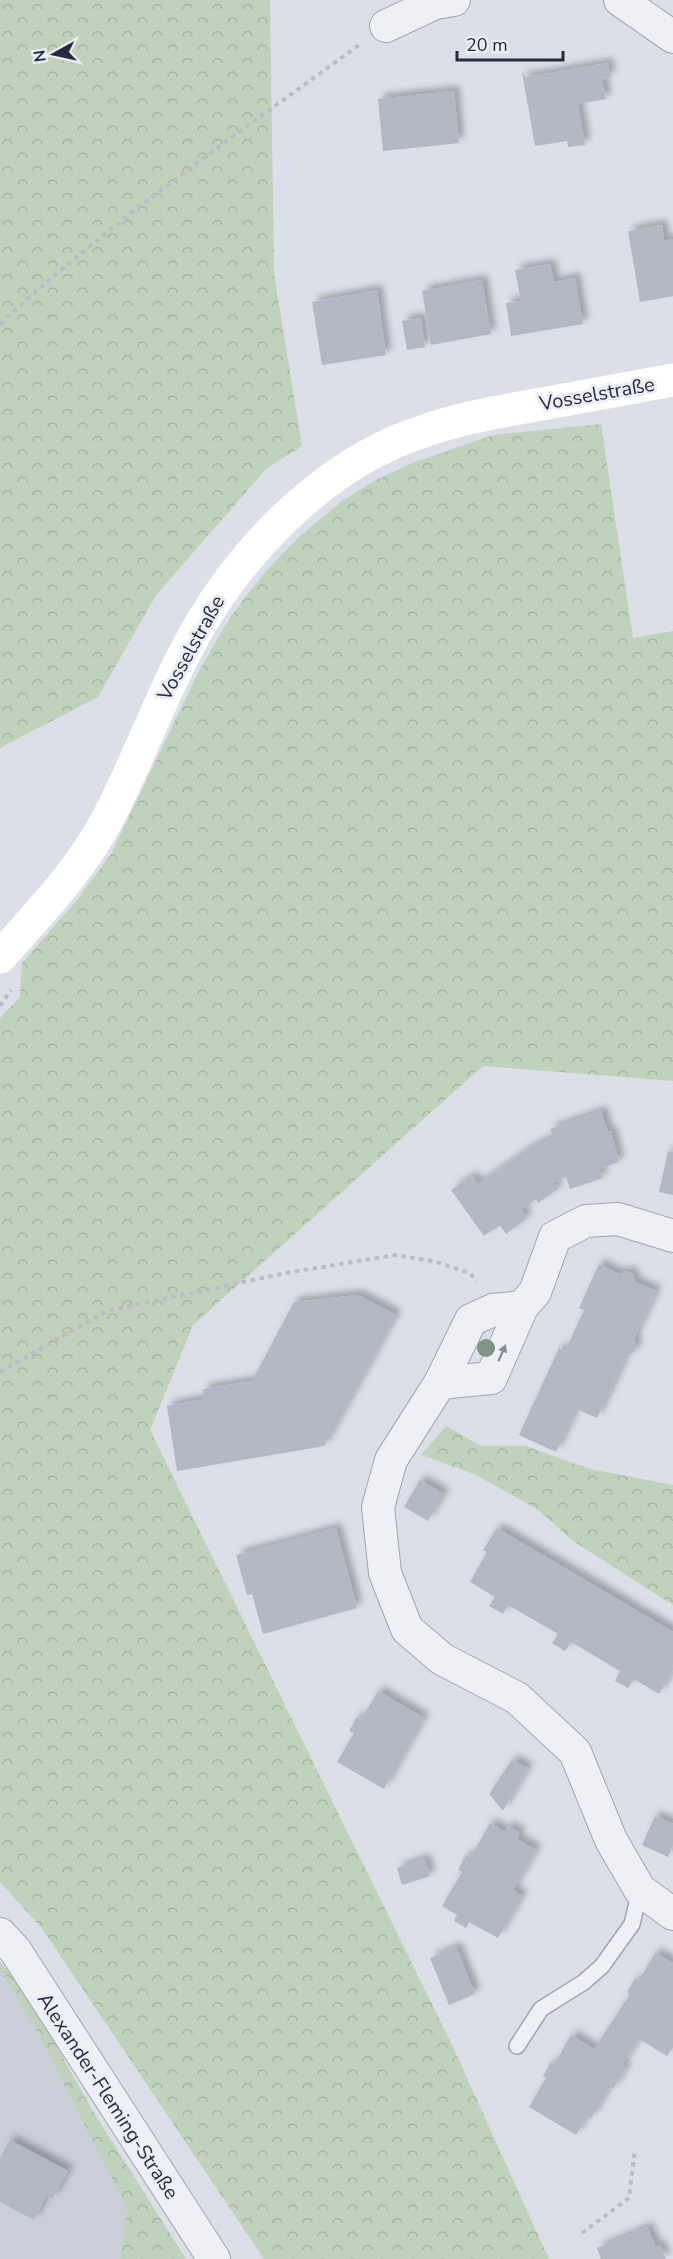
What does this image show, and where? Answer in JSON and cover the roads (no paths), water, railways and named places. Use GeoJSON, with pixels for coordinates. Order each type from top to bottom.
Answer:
{"type":"FeatureCollection","features":[{"type":"Feature","properties":{"kind":"street"},"geometry":{"type":"LineString","coordinates":[[386,26],[435,3],[454,0]]}},
{"type":"Feature","properties":{"kind":"street"},"geometry":{"type":"LineString","coordinates":[[620,0],[673,37]]}},
{"type":"Feature","properties":{"kind":"street","name":"Vosselstraße"},"geometry":{"type":"LineString","coordinates":[[0,957],[62,888],[107,820],[159,705],[200,624],[238,569],[286,516],[339,474],[393,443],[452,420],[673,380]]}},
{"type":"Feature","properties":{"kind":"street"},"geometry":{"type":"LineString","coordinates":[[673,1236],[618,1219],[586,1221],[555,1237],[535,1292],[507,1309],[471,1320],[440,1383],[391,1460],[378,1507],[385,1573],[407,1629],[442,1659],[517,1698],[575,1752],[611,1840],[640,1890],[673,1914]]}},
{"type":"Feature","properties":{"kind":"street"},"geometry":{"type":"LineString","coordinates":[[440,1383],[491,1378],[507,1309]]}},
{"type":"Feature","properties":{"kind":"street","name":"Alexander-Fleming-Straße"},"geometry":{"type":"LineString","coordinates":[[0,1934],[15,1950],[214,2259]]}},
{"type":"Feature","properties":{"kind":"lane"},"geometry":{"type":"LineString","coordinates":[[516,2046],[541,2009],[584,1982],[602,1966],[632,1924],[640,1890]]}}]}
